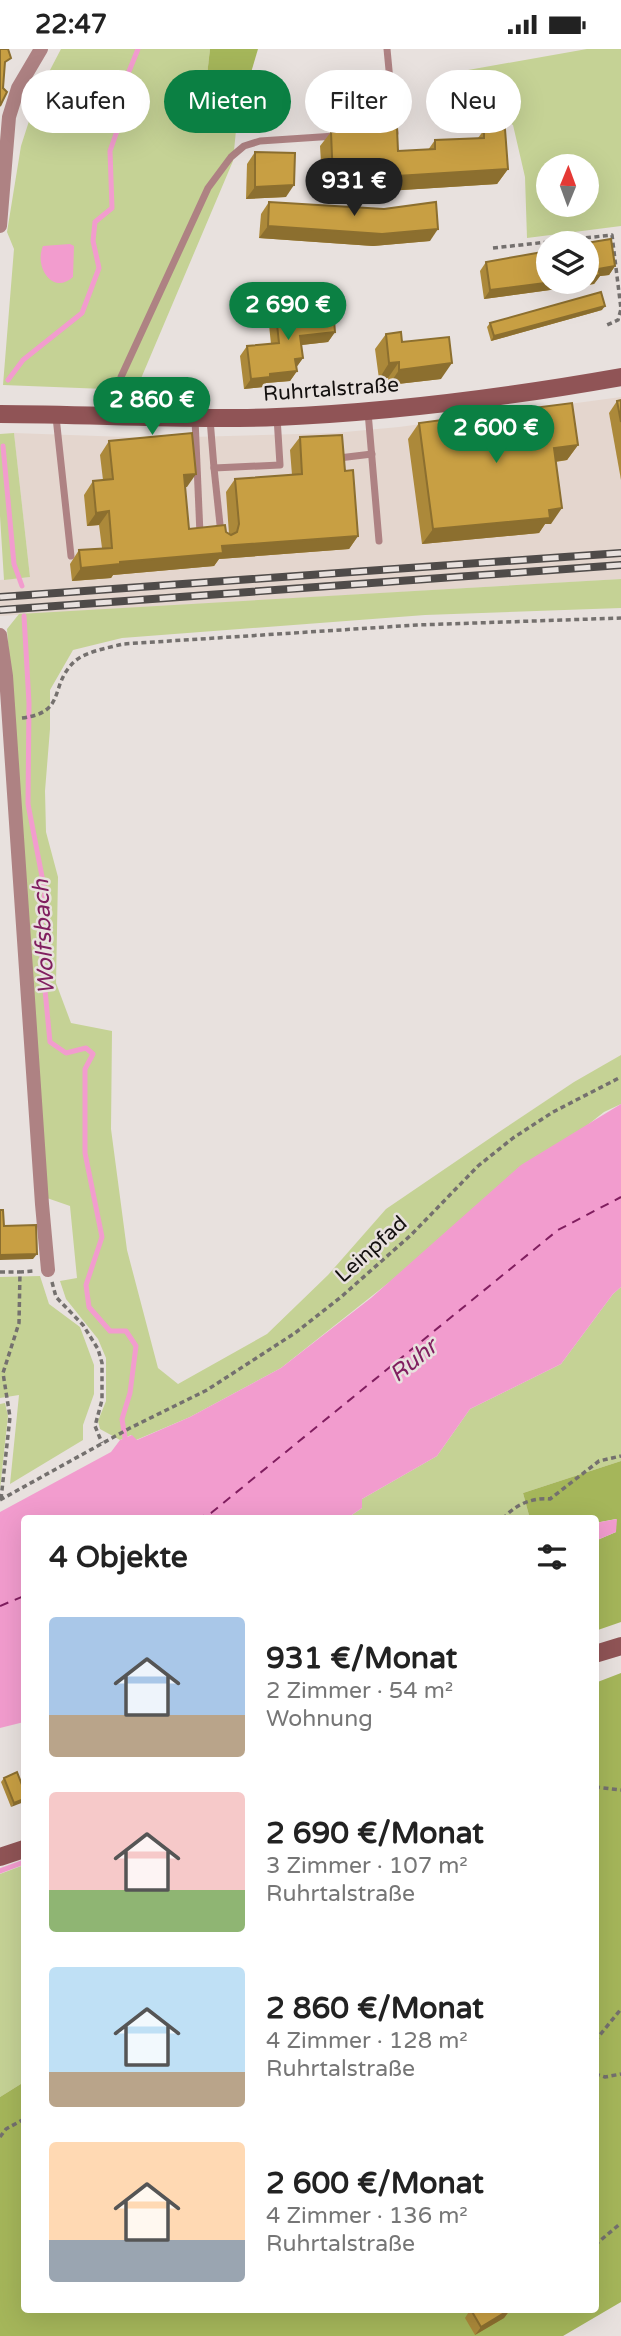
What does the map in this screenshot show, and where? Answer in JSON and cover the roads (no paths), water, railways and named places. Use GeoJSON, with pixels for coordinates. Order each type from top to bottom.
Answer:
{"type":"FeatureCollection","features":[{"type":"Feature","properties":{"kind":"main road","name":"Ruhrtalstraße"},"geometry":{"type":"LineString","coordinates":[[0,414],[277,417],[368,411],[621,377]]}},
{"type":"Feature","properties":{"kind":"main road"},"geometry":{"type":"LineString","coordinates":[[599,1653],[621,1646]]}},
{"type":"Feature","properties":{"kind":"main road"},"geometry":{"type":"LineString","coordinates":[[0,1857],[21,1850]]}},
{"type":"Feature","properties":{"kind":"street"},"geometry":{"type":"LineString","coordinates":[[0,226],[9,117],[18,88],[41,49]]}},
{"type":"Feature","properties":{"kind":"street"},"geometry":{"type":"LineString","coordinates":[[0,635],[8,704],[48,1270]]}},
{"type":"Feature","properties":{"kind":"lane"},"geometry":{"type":"LineString","coordinates":[[387,49],[389,70]]}},
{"type":"Feature","properties":{"kind":"lane"},"geometry":{"type":"LineString","coordinates":[[113,417],[121,377],[208,188],[231,157],[244,146],[260,141],[346,136]]}},
{"type":"Feature","properties":{"kind":"lane"},"geometry":{"type":"LineString","coordinates":[[368,411],[379,541]]}},
{"type":"Feature","properties":{"kind":"lane"},"geometry":{"type":"LineString","coordinates":[[56,416],[71,556]]}},
{"type":"Feature","properties":{"kind":"lane"},"geometry":{"type":"LineString","coordinates":[[214,468],[280,465],[277,417]]}},
{"type":"Feature","properties":{"kind":"lane"},"geometry":{"type":"LineString","coordinates":[[203,418],[214,468],[222,542]]}},
{"type":"Feature","properties":{"kind":"lane"},"geometry":{"type":"LineString","coordinates":[[200,534],[203,418]]}},
{"type":"Feature","properties":{"kind":"lane"},"geometry":{"type":"LineString","coordinates":[[339,458],[372,454]]}},
{"type":"Feature","properties":{"kind":"water"},"geometry":{"type":"Polygon","coordinates":[[[43,246],[74,246],[73,277],[65,282],[52,281],[43,270],[43,246]]]}},
{"type":"Feature","properties":{"kind":"water","name":"Ruhr"},"geometry":{"type":"Polygon","coordinates":[[[621,1104],[621,1287],[561,1364],[470,1409],[437,1456],[362,1499],[362,1508],[352,1515],[21,1515],[21,1723],[0,1728],[0,1512],[111,1452],[120,1440],[132,1435],[137,1440],[190,1417],[281,1368],[371,1298],[521,1165],[621,1104]]]}},
{"type":"Feature","properties":{"kind":"water"},"geometry":{"type":"Polygon","coordinates":[[[617,1519],[616,1532],[599,1539],[599,1522],[617,1519]]]}},
{"type":"Feature","properties":{"kind":"waterway","name":"Wolfsbach"},"geometry":{"type":"LineString","coordinates":[[8,380],[23,360],[82,313],[99,268],[93,241],[95,222],[112,208],[110,151],[117,131],[119,96],[138,49]]}},
{"type":"Feature","properties":{"kind":"waterway","name":"Wolfsbach"},"geometry":{"type":"LineString","coordinates":[[3,446],[14,564],[22,586]]}},
{"type":"Feature","properties":{"kind":"waterway","name":"Wolfsbach"},"geometry":{"type":"LineString","coordinates":[[24,616],[29,703],[28,804],[45,892],[40,938],[50,1042],[66,1053],[86,1048],[93,1054],[85,1069],[85,1153],[102,1237],[86,1285],[89,1307],[110,1331],[126,1331],[136,1346],[130,1393],[122,1419],[126,1444]]}},
{"type":"Feature","properties":{"kind":"waterway"},"geometry":{"type":"LineString","coordinates":[[0,1871],[21,1863]]}},
{"type":"Feature","properties":{"kind":"railway"},"geometry":{"type":"LineString","coordinates":[[0,597],[621,553]]}},
{"type":"Feature","properties":{"kind":"railway"},"geometry":{"type":"LineString","coordinates":[[0,610],[621,565]]}}]}
